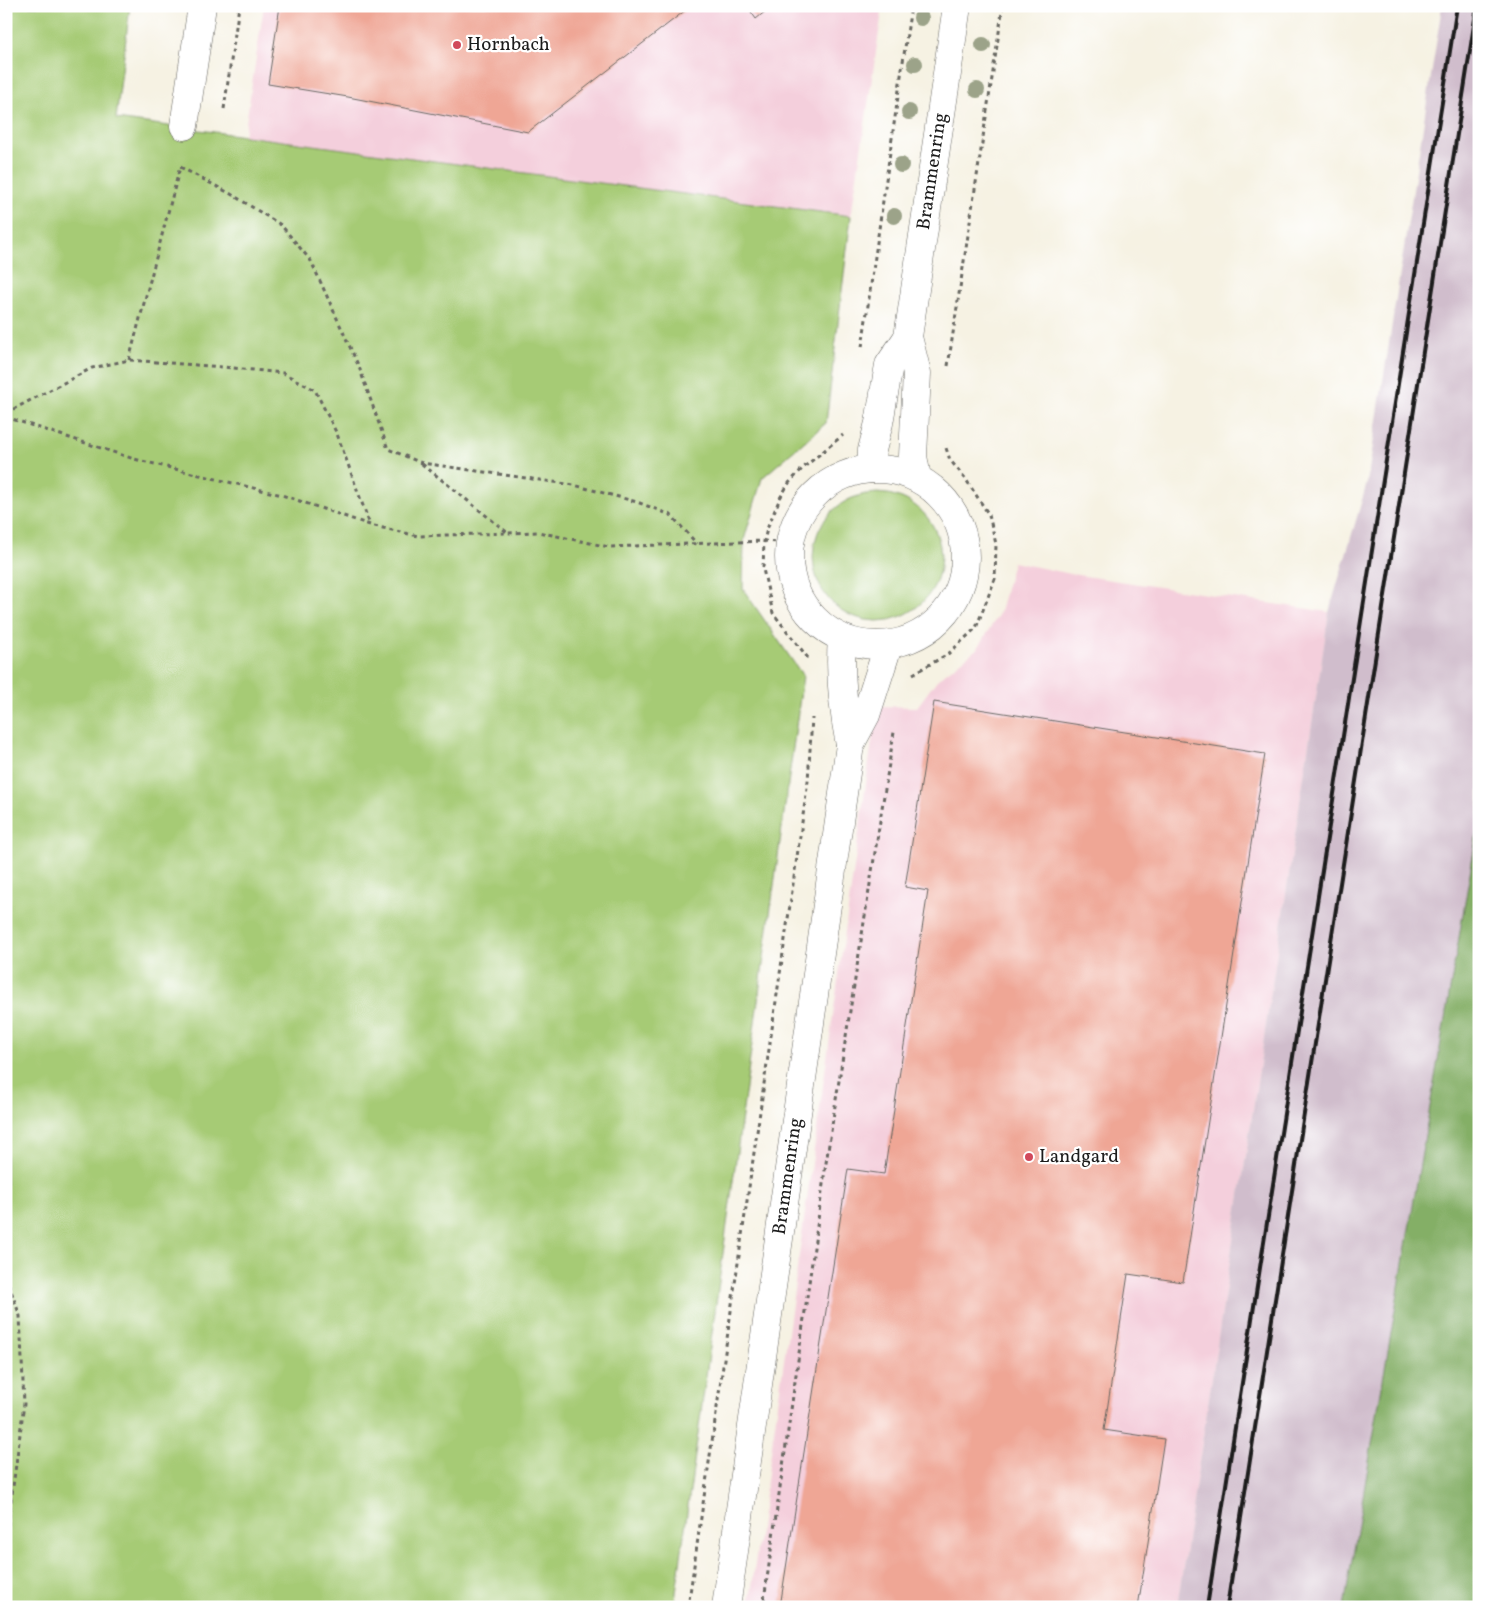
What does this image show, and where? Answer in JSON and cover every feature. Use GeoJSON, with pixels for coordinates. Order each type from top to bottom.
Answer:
{"type":"FeatureCollection","features":[{"type":"Feature","properties":{"kind":"street"},"geometry":{"type":"LineString","coordinates":[[184,126],[202,6]]}},
{"type":"Feature","properties":{"kind":"street","name":"Brammenring"},"geometry":{"type":"LineString","coordinates":[[917,478],[913,456],[917,373],[908,337],[956,6]]}},
{"type":"Feature","properties":{"kind":"street","name":"Brammenring"},"geometry":{"type":"LineString","coordinates":[[871,469],[872,450],[879,423],[889,365],[908,337]]}},
{"type":"Feature","properties":{"kind":"street"},"geometry":{"type":"LineString","coordinates":[[871,469],[895,471],[917,478],[940,495],[956,518],[962,531],[965,545],[965,574],[961,588],[954,600],[937,620],[913,636],[888,646],[864,646],[842,639],[818,623],[800,600],[777,542],[793,528],[807,501],[829,482],[856,471],[871,469]]}},
{"type":"Feature","properties":{"kind":"street","name":"Brammenring"},"geometry":{"type":"LineString","coordinates":[[726,1607],[850,745],[843,710],[840,656],[842,639]]}},
{"type":"Feature","properties":{"kind":"street","name":"Brammenring"},"geometry":{"type":"LineString","coordinates":[[850,745],[866,715],[888,646]]}},
{"type":"Feature","properties":{"kind":"path"},"geometry":{"type":"LineString","coordinates":[[224,109],[239,6]]}},
{"type":"Feature","properties":{"kind":"path"},"geometry":{"type":"LineString","coordinates":[[862,348],[911,6]]}},
{"type":"Feature","properties":{"kind":"path"},"geometry":{"type":"LineString","coordinates":[[948,371],[1003,6]]}},
{"type":"Feature","properties":{"kind":"path"},"geometry":{"type":"LineString","coordinates":[[129,360],[180,167],[231,194],[281,225],[311,261],[359,367],[388,449],[422,463],[574,485],[637,502],[671,515],[697,544]]}},
{"type":"Feature","properties":{"kind":"path"},"geometry":{"type":"LineString","coordinates":[[6,413],[92,368],[129,360],[283,373],[315,390],[337,434],[370,526]]}},
{"type":"Feature","properties":{"kind":"path"},"geometry":{"type":"LineString","coordinates":[[6,417],[134,459],[282,495],[370,526],[418,536],[538,532],[609,547],[777,542]]}},
{"type":"Feature","properties":{"kind":"path"},"geometry":{"type":"LineString","coordinates":[[777,542],[767,529],[780,498],[789,483],[803,468],[845,434]]}},
{"type":"Feature","properties":{"kind":"path"},"geometry":{"type":"LineString","coordinates":[[911,681],[914,672],[948,654],[976,628],[995,579],[996,544],[989,515],[965,478],[950,460],[945,445]]}},
{"type":"Feature","properties":{"kind":"path"},"geometry":{"type":"LineString","coordinates":[[422,463],[508,533]]}},
{"type":"Feature","properties":{"kind":"path"},"geometry":{"type":"LineString","coordinates":[[777,542],[763,569],[773,613],[812,663]]}},
{"type":"Feature","properties":{"kind":"path"},"geometry":{"type":"LineString","coordinates":[[688,1607],[808,781],[812,714]]}},
{"type":"Feature","properties":{"kind":"path"},"geometry":{"type":"LineString","coordinates":[[763,1607],[826,1163],[895,723]]}},
{"type":"Feature","properties":{"kind":"path"},"geometry":{"type":"LineString","coordinates":[[6,1277],[20,1316],[24,1404],[6,1540]]}},
{"type":"Feature","properties":{"kind":"shaded area"},"geometry":{"type":"Polygon","coordinates":[[[264,6],[883,6],[851,216],[244,136],[264,6]]]}},
{"type":"Feature","properties":{"kind":"shaded area"},"geometry":{"type":"Polygon","coordinates":[[[1442,6],[1479,6],[1479,821],[1344,1607],[1177,1607],[1329,612],[1367,483],[1442,6]]]}},
{"type":"Feature","properties":{"kind":"shaded area","name":"Landgard"},"geometry":{"type":"Polygon","coordinates":[[[1013,562],[1071,574],[1329,612],[1177,1607],[749,1607],[877,706],[917,707],[937,680],[978,648],[1000,612],[1013,562]]]}},
{"type":"Feature","properties":{"kind":"green space"},"geometry":{"type":"Polygon","coordinates":[[[6,6],[130,6],[116,119],[851,216],[826,423],[762,478],[744,540],[743,589],[803,676],[674,1607],[6,1607],[6,6]]]}},
{"type":"Feature","properties":{"kind":"green space"},"geometry":{"type":"Polygon","coordinates":[[[877,493],[890,494],[902,498],[922,512],[936,532],[940,544],[940,570],[936,582],[922,602],[902,616],[890,620],[877,621],[864,620],[852,616],[832,602],[818,582],[814,570],[813,557],[814,544],[818,532],[832,512],[852,498],[864,494],[877,493]]]}},
{"type":"Feature","properties":{"kind":"green space"},"geometry":{"type":"Polygon","coordinates":[[[1479,821],[1479,1607],[1344,1607],[1479,821]]]}},
{"type":"Feature","properties":{"kind":"building","name":"Hornbach"},"geometry":{"type":"Polygon","coordinates":[[[280,6],[691,6],[528,132],[348,97],[268,84],[280,6]]]}},
{"type":"Feature","properties":{"kind":"building"},"geometry":{"type":"Polygon","coordinates":[[[747,6],[772,6],[756,19],[747,6]]]}},
{"type":"Feature","properties":{"kind":"building","name":"Landgard"},"geometry":{"type":"Polygon","coordinates":[[[934,702],[1265,754],[1183,1282],[1128,1274],[1104,1430],[1164,1439],[1138,1607],[780,1607],[848,1169],[884,1174],[928,891],[905,887],[934,702]]]}},
{"type":"Feature","properties":{"kind":"railway"},"geometry":{"type":"LineString","coordinates":[[1207,1607],[1457,6]]}},
{"type":"Feature","properties":{"kind":"railway"},"geometry":{"type":"LineString","coordinates":[[1227,1607],[1477,6]]}},
{"type":"Feature","properties":{"kind":"place","name":"Hornbach"},"geometry":{"type":"Point","coordinates":[457,45]}},
{"type":"Feature","properties":{"kind":"place","name":"Landgard"},"geometry":{"type":"Point","coordinates":[1029,1157]}}]}
